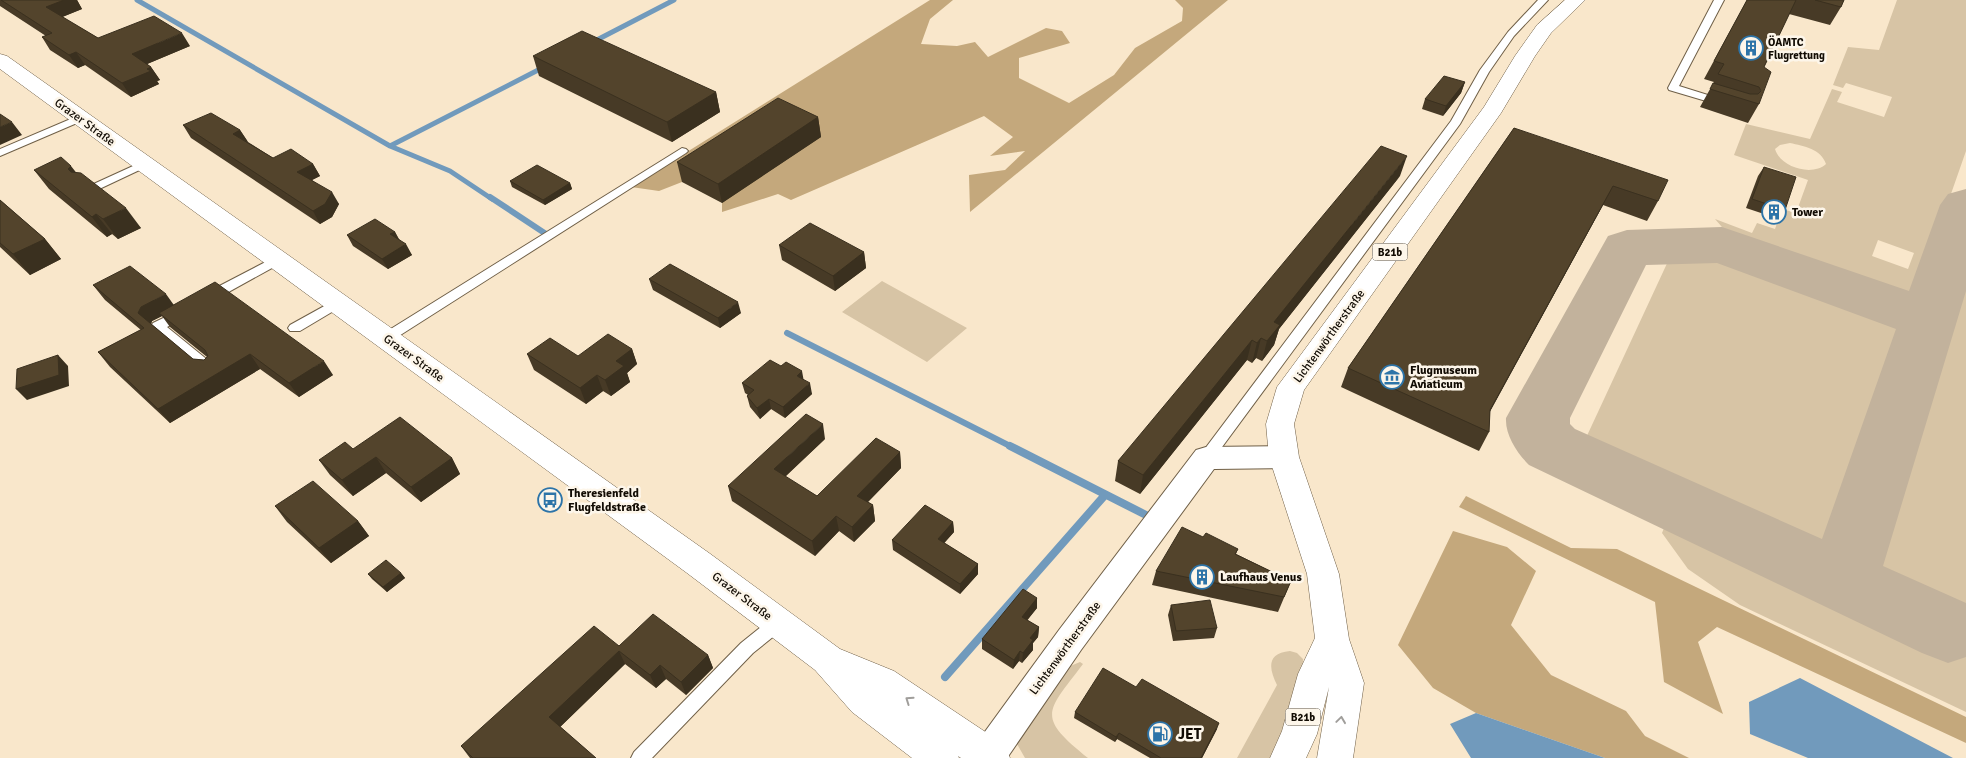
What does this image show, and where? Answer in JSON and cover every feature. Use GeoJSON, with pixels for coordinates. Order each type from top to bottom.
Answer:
{"type":"FeatureCollection","features":[{"type":"Feature","properties":{"kind":"street","name":"Lichtenwörtherstraße"},"geometry":{"type":"LineString","coordinates":[[1284,457],[1280,424],[1291,387],[1494,109],[1525,56],[1544,29],[1576,0]]}},
{"type":"Feature","properties":{"kind":"street","name":"Grazer Straße"},"geometry":{"type":"LineString","coordinates":[[0,60],[827,659],[864,700],[928,745],[990,757]]}},
{"type":"Feature","properties":{"kind":"street"},"geometry":{"type":"LineString","coordinates":[[1206,458],[1284,457]]}},
{"type":"Feature","properties":{"kind":"street","name":"B21b"},"geometry":{"type":"LineString","coordinates":[[1284,457],[1323,574],[1332,639],[1346,683],[1336,758]]}},
{"type":"Feature","properties":{"kind":"street","name":"Lichtenwörtherstraße"},"geometry":{"type":"LineString","coordinates":[[990,757],[1076,632],[1206,458]]}},
{"type":"Feature","properties":{"kind":"street","name":"B21b"},"geometry":{"type":"LineString","coordinates":[[1288,758],[1299,734],[1314,674],[1332,639]]}},
{"type":"Feature","properties":{"kind":"lane"},"geometry":{"type":"LineString","coordinates":[[1206,458],[1456,122],[1484,72],[1511,34],[1543,0]]}},
{"type":"Feature","properties":{"kind":"lane"},"geometry":{"type":"LineString","coordinates":[[1719,0],[1673,88],[1734,106]]}},
{"type":"Feature","properties":{"kind":"lane"},"geometry":{"type":"LineString","coordinates":[[0,153],[80,118]]}},
{"type":"Feature","properties":{"kind":"lane"},"geometry":{"type":"LineString","coordinates":[[386,338],[682,151]]}},
{"type":"Feature","properties":{"kind":"lane"},"geometry":{"type":"LineString","coordinates":[[91,189],[144,164]]}},
{"type":"Feature","properties":{"kind":"lane"},"geometry":{"type":"LineString","coordinates":[[210,369],[158,326],[277,260]]}},
{"type":"Feature","properties":{"kind":"lane"},"geometry":{"type":"LineString","coordinates":[[295,328],[337,303]]}},
{"type":"Feature","properties":{"kind":"lane"},"geometry":{"type":"LineString","coordinates":[[640,758],[747,648],[778,623]]}},
{"type":"Feature","properties":{"kind":"shaded area"},"geometry":{"type":"Polygon","coordinates":[[[930,0],[953,0],[930,19],[921,44],[957,46],[975,42],[988,57],[1046,28],[1062,31],[1070,43],[1019,58],[1019,78],[1069,103],[1114,75],[1135,48],[1182,21],[1183,8],[1175,0],[1228,0],[970,212],[969,175],[1005,170],[1025,151],[990,156],[1013,137],[984,116],[791,200],[778,194],[722,212],[722,203],[781,118],[682,182],[659,191],[631,187],[930,0]]]}},
{"type":"Feature","properties":{"kind":"shaded area"},"geometry":{"type":"Polygon","coordinates":[[[1897,0],[1966,0],[1966,151],[1917,291],[1901,296],[1885,294],[1734,241],[1715,219],[1752,233],[1757,223],[1775,229],[1782,209],[1796,213],[1808,180],[1734,155],[1746,124],[1810,139],[1832,89],[1842,92],[1837,102],[1884,117],[1892,97],[1846,83],[1843,88],[1833,85],[1848,47],[1879,50],[1897,0]],[[1790,143],[1780,145],[1775,149],[1783,161],[1805,170],[1820,168],[1826,164],[1824,159],[1816,152],[1790,143]],[[1878,240],[1872,256],[1908,269],[1914,253],[1878,240]]]}},
{"type":"Feature","properties":{"kind":"shaded area"},"geometry":{"type":"Polygon","coordinates":[[[1724,255],[1874,309],[1891,320],[1902,335],[1831,536],[1820,542],[1805,544],[1787,541],[1684,493],[1678,488],[1679,483],[1585,440],[1670,257],[1724,255]]]}},
{"type":"Feature","properties":{"kind":"shaded area"},"geometry":{"type":"Polygon","coordinates":[[[1966,261],[1966,712],[1740,605],[1688,569],[1662,533],[1669,516],[1675,517],[1960,650],[1964,624],[1896,589],[1878,567],[1875,553],[1966,261]]]}},
{"type":"Feature","properties":{"kind":"shaded area"},"geometry":{"type":"Polygon","coordinates":[[[882,281],[967,328],[927,362],[842,312],[882,281]]]}},
{"type":"Feature","properties":{"kind":"shaded area"},"geometry":{"type":"Polygon","coordinates":[[[1466,496],[1571,548],[1617,549],[1966,717],[1966,743],[1717,627],[1698,642],[1723,714],[1664,682],[1655,602],[1459,507],[1466,496]]]}},
{"type":"Feature","properties":{"kind":"shaded area"},"geometry":{"type":"Polygon","coordinates":[[[1453,531],[1507,547],[1536,571],[1511,625],[1551,675],[1626,711],[1645,736],[1689,758],[1605,758],[1476,713],[1433,688],[1398,645],[1453,531]]]}},
{"type":"Feature","properties":{"kind":"shaded area"},"geometry":{"type":"Polygon","coordinates":[[[1290,651],[1297,653],[1303,659],[1302,672],[1297,697],[1273,758],[1237,758],[1277,685],[1271,668],[1273,658],[1282,652],[1290,651]]]}},
{"type":"Feature","properties":{"kind":"shaded area"},"geometry":{"type":"Polygon","coordinates":[[[1080,662],[1083,664],[1061,693],[1052,714],[1054,723],[1060,732],[1088,758],[1025,758],[1017,744],[1018,732],[1068,667],[1080,662]]]}},
{"type":"Feature","properties":{"kind":"water"},"geometry":{"type":"Polygon","coordinates":[[[1800,678],[1953,758],[1808,758],[1750,734],[1749,702],[1800,678]]]}},
{"type":"Feature","properties":{"kind":"water"},"geometry":{"type":"Polygon","coordinates":[[[1476,713],[1605,758],[1471,758],[1450,724],[1476,713]]]}},
{"type":"Feature","properties":{"kind":"building"},"geometry":{"type":"Polygon","coordinates":[[[1,0],[64,0],[46,7],[98,38],[154,16],[182,33],[132,54],[151,67],[147,69],[151,71],[122,83],[76,52],[69,55],[42,37],[52,33],[1,0]]]}},
{"type":"Feature","properties":{"kind":"building","name":"ÖAMTC Flugrettung"},"geometry":{"type":"Polygon","coordinates":[[[1747,0],[1796,0],[1764,67],[1771,72],[1759,104],[1710,89],[1713,83],[1750,94],[1758,94],[1761,91],[1759,87],[1718,74],[1724,64],[1714,61],[1747,0]]]}},
{"type":"Feature","properties":{"kind":"building"},"geometry":{"type":"Polygon","coordinates":[[[1815,0],[1844,0],[1841,7],[1815,0]]]}},
{"type":"Feature","properties":{"kind":"building"},"geometry":{"type":"Polygon","coordinates":[[[582,31],[716,92],[667,122],[533,56],[582,31]]]}},
{"type":"Feature","properties":{"kind":"building"},"geometry":{"type":"Polygon","coordinates":[[[1444,76],[1465,82],[1446,106],[1425,99],[1444,76]]]}},
{"type":"Feature","properties":{"kind":"building"},"geometry":{"type":"Polygon","coordinates":[[[778,98],[818,117],[718,184],[677,162],[778,98]]]}},
{"type":"Feature","properties":{"kind":"building"},"geometry":{"type":"Polygon","coordinates":[[[211,113],[240,130],[233,134],[273,158],[291,149],[313,164],[297,172],[332,192],[325,204],[313,211],[183,125],[211,113]]]}},
{"type":"Feature","properties":{"kind":"building"},"geometry":{"type":"Polygon","coordinates":[[[0,114],[12,122],[0,127],[0,114]]]}},
{"type":"Feature","properties":{"kind":"building"},"geometry":{"type":"Polygon","coordinates":[[[1514,128],[1668,180],[1658,201],[1613,186],[1490,410],[1489,432],[1348,368],[1514,128]]]}},
{"type":"Feature","properties":{"kind":"building"},"geometry":{"type":"Polygon","coordinates":[[[1381,146],[1407,156],[1274,322],[1280,325],[1267,341],[1261,338],[1257,343],[1252,340],[1143,475],[1118,461],[1381,146]]]}},
{"type":"Feature","properties":{"kind":"building"},"geometry":{"type":"Polygon","coordinates":[[[61,157],[71,166],[68,169],[71,172],[81,173],[126,208],[103,219],[96,214],[92,217],[34,170],[61,157]]]}},
{"type":"Feature","properties":{"kind":"building"},"geometry":{"type":"Polygon","coordinates":[[[537,165],[570,183],[543,200],[510,181],[537,165]]]}},
{"type":"Feature","properties":{"kind":"building"},"geometry":{"type":"Polygon","coordinates":[[[1764,167],[1796,177],[1785,210],[1752,199],[1764,167]]]}},
{"type":"Feature","properties":{"kind":"building"},"geometry":{"type":"Polygon","coordinates":[[[0,200],[45,239],[13,254],[0,243],[0,200]]]}},
{"type":"Feature","properties":{"kind":"building"},"geometry":{"type":"Polygon","coordinates":[[[375,219],[395,232],[390,234],[406,244],[382,259],[347,235],[375,219]]]}},
{"type":"Feature","properties":{"kind":"building"},"geometry":{"type":"Polygon","coordinates":[[[810,223],[864,252],[833,276],[779,245],[810,223]]]}},
{"type":"Feature","properties":{"kind":"building"},"geometry":{"type":"Polygon","coordinates":[[[670,264],[738,302],[718,318],[649,279],[670,264]]]}},
{"type":"Feature","properties":{"kind":"building"},"geometry":{"type":"Polygon","coordinates":[[[130,266],[166,294],[141,307],[138,313],[193,359],[204,360],[208,356],[205,350],[159,313],[215,282],[324,361],[289,383],[250,354],[158,409],[98,352],[144,328],[93,285],[130,266]]]}},
{"type":"Feature","properties":{"kind":"building"},"geometry":{"type":"Polygon","coordinates":[[[608,334],[632,349],[616,361],[624,366],[605,380],[597,375],[580,388],[527,354],[550,338],[578,356],[608,334]]]}},
{"type":"Feature","properties":{"kind":"building"},"geometry":{"type":"Polygon","coordinates":[[[58,355],[59,375],[16,389],[17,369],[58,355]]]}},
{"type":"Feature","properties":{"kind":"building"},"geometry":{"type":"Polygon","coordinates":[[[770,360],[781,366],[786,362],[802,371],[797,376],[810,383],[783,407],[769,399],[757,408],[747,396],[754,390],[742,383],[770,360]]]}},
{"type":"Feature","properties":{"kind":"building"},"geometry":{"type":"Polygon","coordinates":[[[806,414],[823,424],[774,469],[817,496],[876,438],[900,452],[857,496],[873,505],[852,527],[836,516],[812,541],[728,486],[806,414]]]}},
{"type":"Feature","properties":{"kind":"building"},"geometry":{"type":"Polygon","coordinates":[[[400,417],[452,458],[411,487],[376,457],[342,480],[319,460],[345,442],[353,449],[400,417]]]}},
{"type":"Feature","properties":{"kind":"building"},"geometry":{"type":"Polygon","coordinates":[[[313,481],[358,521],[319,548],[275,506],[313,481]]]}},
{"type":"Feature","properties":{"kind":"building"},"geometry":{"type":"Polygon","coordinates":[[[925,505],[953,522],[938,539],[978,564],[960,584],[892,540],[925,505]]]}},
{"type":"Feature","properties":{"kind":"building"},"geometry":{"type":"Polygon","coordinates":[[[1182,527],[1203,537],[1206,533],[1238,549],[1235,554],[1291,581],[1284,597],[1156,571],[1182,527]]]}},
{"type":"Feature","properties":{"kind":"building"},"geometry":{"type":"Polygon","coordinates":[[[386,560],[401,573],[383,587],[368,574],[386,560]]]}},
{"type":"Feature","properties":{"kind":"building"},"geometry":{"type":"Polygon","coordinates":[[[1023,589],[1037,598],[1022,617],[1039,627],[1030,638],[1033,640],[1023,653],[1020,651],[1014,660],[982,639],[1023,589]]]}},
{"type":"Feature","properties":{"kind":"building"},"geometry":{"type":"Polygon","coordinates":[[[1210,600],[1217,628],[1176,631],[1171,605],[1210,600]]]}},
{"type":"Feature","properties":{"kind":"building"},"geometry":{"type":"Polygon","coordinates":[[[653,614],[708,655],[681,682],[660,665],[650,675],[619,651],[549,717],[596,758],[473,758],[461,746],[594,626],[619,646],[653,614]]]}},
{"type":"Feature","properties":{"kind":"building"},"geometry":{"type":"Polygon","coordinates":[[[1103,668],[1136,687],[1142,679],[1219,723],[1201,758],[1161,758],[1119,733],[1116,737],[1075,712],[1103,668]]]}},
{"type":"Feature","properties":{"kind":"waterway"},"geometry":{"type":"LineString","coordinates":[[137,0],[390,146]]}},
{"type":"Feature","properties":{"kind":"waterway"},"geometry":{"type":"LineString","coordinates":[[591,43],[674,0]]}},
{"type":"Feature","properties":{"kind":"waterway"},"geometry":{"type":"LineString","coordinates":[[390,146],[546,66]]}},
{"type":"Feature","properties":{"kind":"waterway"},"geometry":{"type":"LineString","coordinates":[[390,146],[450,171],[492,199]]}},
{"type":"Feature","properties":{"kind":"waterway"},"geometry":{"type":"LineString","coordinates":[[490,197],[546,234]]}},
{"type":"Feature","properties":{"kind":"waterway"},"geometry":{"type":"LineString","coordinates":[[787,333],[1012,447]]}},
{"type":"Feature","properties":{"kind":"waterway"},"geometry":{"type":"LineString","coordinates":[[1010,446],[1146,515]]}},
{"type":"Feature","properties":{"kind":"waterway"},"geometry":{"type":"LineString","coordinates":[[945,677],[1105,495]]}},
{"type":"Feature","properties":{"kind":"taxiway"},"geometry":{"type":"LineString","coordinates":[[1843,580],[1966,205]]}},
{"type":"Feature","properties":{"kind":"taxiway"},"geometry":{"type":"LineString","coordinates":[[1928,319],[1722,245],[1627,248],[1538,418],[1538,427],[1540,434],[1552,447],[1948,630]]}},
{"type":"Feature","properties":{"kind":"place","name":"ÖAMTC Flugrettung"},"geometry":{"type":"Point","coordinates":[1751,48]}},
{"type":"Feature","properties":{"kind":"place","name":"Tower"},"geometry":{"type":"Point","coordinates":[1774,212]}},
{"type":"Feature","properties":{"kind":"place","name":"Flugmuseum Aviaticum"},"geometry":{"type":"Point","coordinates":[1392,377]}},
{"type":"Feature","properties":{"kind":"place","name":"Theresienfeld Flugfeldstraße"},"geometry":{"type":"Point","coordinates":[550,500]}},
{"type":"Feature","properties":{"kind":"place","name":"Laufhaus Venus"},"geometry":{"type":"Point","coordinates":[1202,577]}},
{"type":"Feature","properties":{"kind":"place","name":"JET"},"geometry":{"type":"Point","coordinates":[1160,734]}}]}
